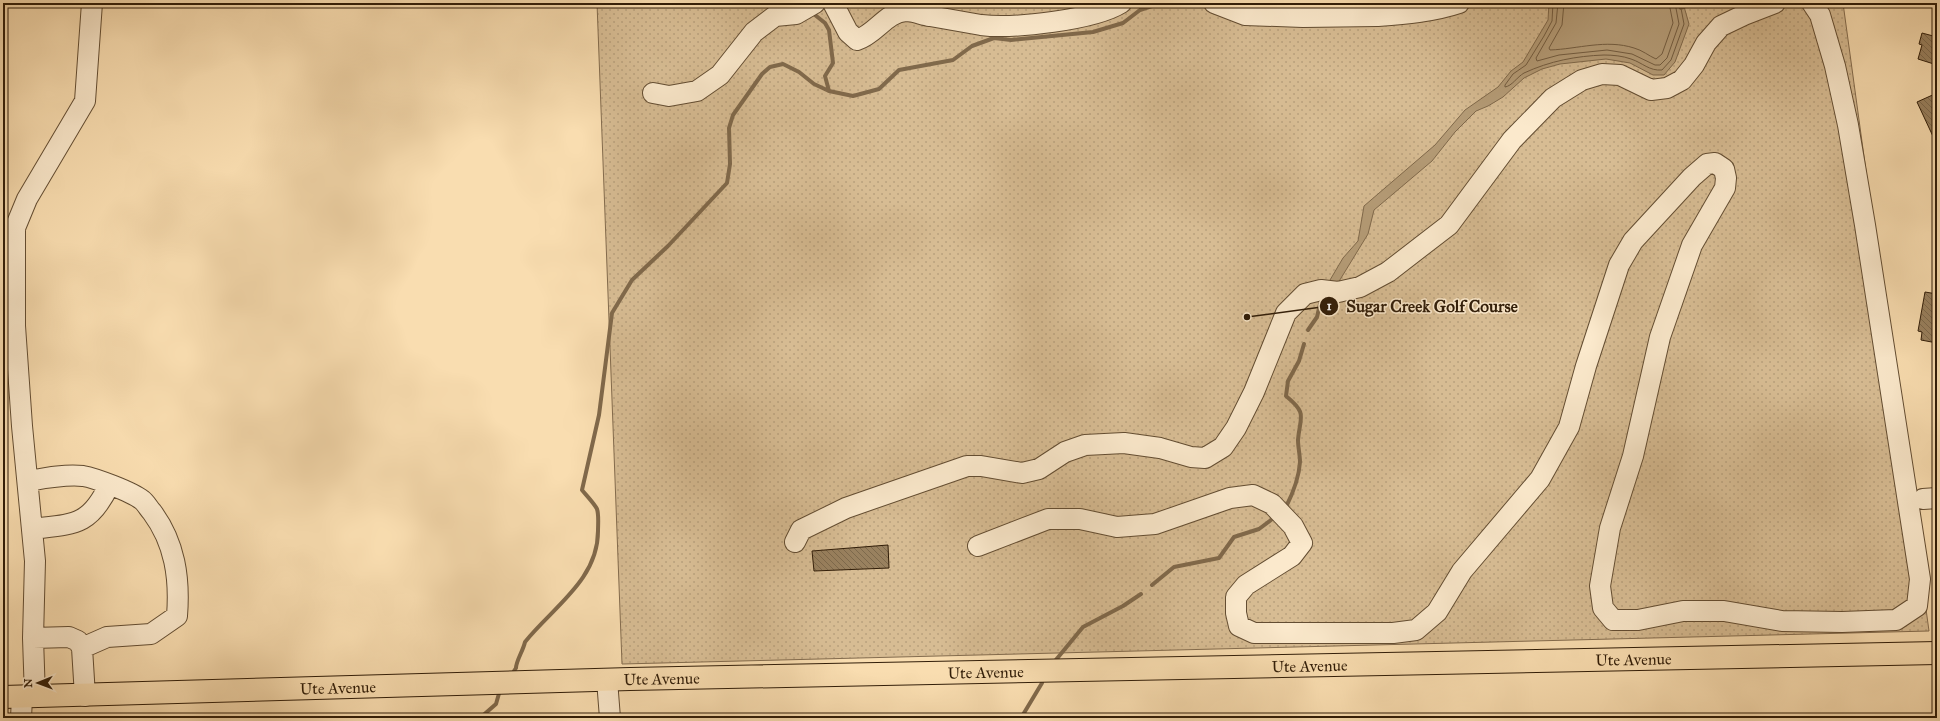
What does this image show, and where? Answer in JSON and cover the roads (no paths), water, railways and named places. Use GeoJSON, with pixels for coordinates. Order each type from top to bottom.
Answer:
{"type":"FeatureCollection","features":[{"type":"Feature","properties":{"kind":"main road","name":"Ute Avenue"},"geometry":{"type":"LineString","coordinates":[[20,702],[85,696],[608,680],[1937,653]]}},
{"type":"Feature","properties":{"kind":"lane"},"geometry":{"type":"LineString","coordinates":[[20,702],[33,638],[35,561],[15,326],[15,228],[27,199],[85,101],[92,3]]}},
{"type":"Feature","properties":{"kind":"lane"},"geometry":{"type":"LineString","coordinates":[[653,93],[669,96],[697,91],[720,75],[754,32],[775,16],[796,14],[815,3]]}},
{"type":"Feature","properties":{"kind":"lane"},"geometry":{"type":"LineString","coordinates":[[833,3],[848,32],[857,40],[866,37],[890,16],[906,11],[983,25],[1033,24],[1088,16],[1110,10],[1121,3]]}},
{"type":"Feature","properties":{"kind":"lane"},"geometry":{"type":"LineString","coordinates":[[1214,3],[1245,15],[1302,17],[1381,10],[1415,13],[1445,8],[1459,3]]}},
{"type":"Feature","properties":{"kind":"lane"},"geometry":{"type":"LineString","coordinates":[[795,542],[802,530],[846,508],[967,466],[981,466],[1022,473],[1038,470],[1065,452],[1085,445],[1124,443],[1160,448],[1191,458],[1205,458],[1223,447],[1236,428],[1254,392],[1286,313],[1305,294],[1321,290],[1338,292],[1360,287],[1388,272],[1449,225],[1512,140],[1553,98],[1582,80],[1602,74],[1620,75],[1652,90],[1667,88],[1682,80],[1694,65],[1706,43],[1721,26],[1775,3]]}},
{"type":"Feature","properties":{"kind":"lane"},"geometry":{"type":"LineString","coordinates":[[978,546],[1048,519],[1080,519],[1117,527],[1155,524],[1230,498],[1253,495],[1272,504],[1293,526],[1302,543],[1292,556],[1246,585],[1236,597],[1236,613],[1239,626],[1254,633],[1393,633],[1416,630],[1437,612],[1462,571],[1540,479],[1569,428],[1586,366],[1619,265],[1633,241],[1692,177],[1707,164],[1715,163],[1724,169],[1726,178],[1725,188],[1692,245],[1660,337],[1633,456],[1610,528],[1604,554],[1600,586],[1604,608],[1613,620],[1638,620],[1683,611],[1724,611],[1782,621],[1842,622],[1896,620],[1917,606],[1920,580],[1848,125],[1835,66],[1820,15],[1812,3]]}},
{"type":"Feature","properties":{"kind":"lane"},"geometry":{"type":"LineString","coordinates":[[28,481],[49,477],[83,476],[109,485],[143,500],[163,528],[175,560],[179,596],[177,616],[151,634],[107,637],[82,648]]}},
{"type":"Feature","properties":{"kind":"lane"},"geometry":{"type":"LineString","coordinates":[[32,529],[66,525],[81,521],[91,514],[100,503],[109,485]]}},
{"type":"Feature","properties":{"kind":"lane"},"geometry":{"type":"LineString","coordinates":[[33,638],[69,637],[78,641],[82,648],[85,696]]}},
{"type":"Feature","properties":{"kind":"lane"},"geometry":{"type":"LineString","coordinates":[[608,680],[610,718]]}},
{"type":"Feature","properties":{"kind":"water"},"geometry":{"type":"Polygon","coordinates":[[[1549,3],[1683,3],[1689,24],[1675,62],[1664,75],[1653,75],[1630,63],[1606,59],[1560,64],[1542,69],[1524,78],[1503,97],[1476,111],[1455,132],[1432,161],[1374,210],[1368,234],[1338,283],[1330,280],[1343,258],[1358,241],[1364,206],[1435,145],[1465,110],[1498,87],[1511,71],[1523,62],[1548,20],[1549,3]]]}},
{"type":"Feature","properties":{"kind":"waterway"},"geometry":{"type":"LineString","coordinates":[[514,671],[525,642],[572,592],[591,564],[596,548],[598,511],[582,490],[599,415],[612,313],[632,280],[668,246],[727,183],[730,164],[729,128],[733,115],[762,74],[770,67],[783,64],[799,72],[814,84],[829,91],[853,96],[879,89],[899,70],[953,60],[972,46],[994,38],[1011,40],[1093,32],[1123,23],[1140,10],[1158,4],[1183,5],[1185,3]]}},
{"type":"Feature","properties":{"kind":"waterway"},"geometry":{"type":"LineString","coordinates":[[1681,8],[1693,3]]}},
{"type":"Feature","properties":{"kind":"waterway"},"geometry":{"type":"LineString","coordinates":[[815,15],[825,23],[829,30],[833,63],[825,76],[829,91]]}},
{"type":"Feature","properties":{"kind":"waterway"},"geometry":{"type":"LineString","coordinates":[[1308,330],[1317,317],[1320,304],[1324,299]]}},
{"type":"Feature","properties":{"kind":"waterway"},"geometry":{"type":"LineString","coordinates":[[1286,507],[1298,474],[1300,459],[1298,440],[1301,420],[1300,412],[1297,407],[1286,396],[1288,381],[1299,361],[1304,344]]}},
{"type":"Feature","properties":{"kind":"waterway"},"geometry":{"type":"LineString","coordinates":[[1152,585],[1174,567],[1219,558],[1234,537],[1259,529],[1271,520]]}},
{"type":"Feature","properties":{"kind":"waterway"},"geometry":{"type":"LineString","coordinates":[[1055,661],[1083,627],[1123,606],[1141,594]]}},
{"type":"Feature","properties":{"kind":"waterway"},"geometry":{"type":"LineString","coordinates":[[1021,718],[1042,683]]}},
{"type":"Feature","properties":{"kind":"waterway"},"geometry":{"type":"LineString","coordinates":[[480,718],[496,704],[500,690]]}},
{"type":"Feature","properties":{"kind":"place","name":"Sugar Creek Golf Course"},"geometry":{"type":"Point","coordinates":[1247,317]}}]}
